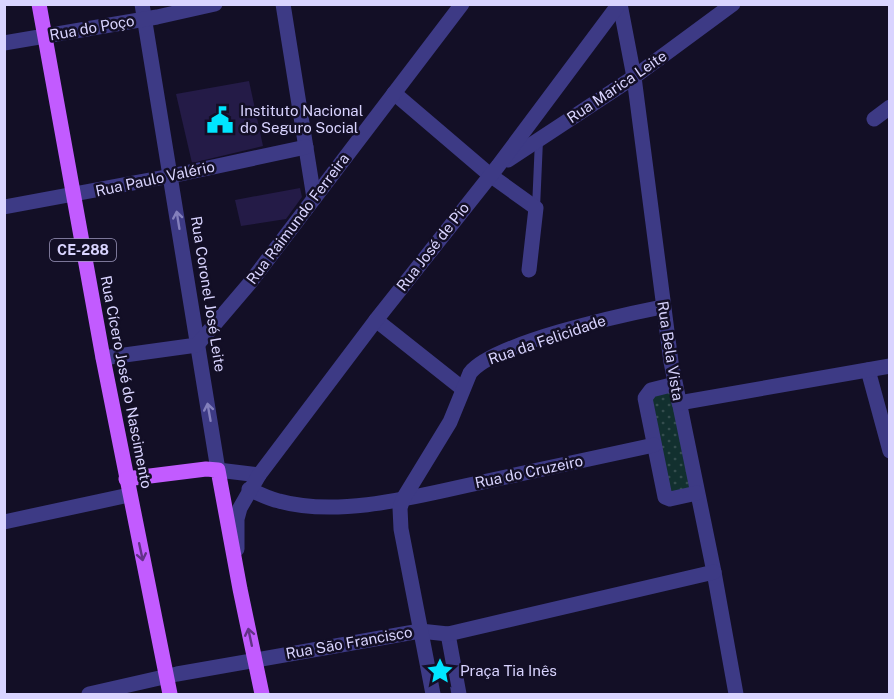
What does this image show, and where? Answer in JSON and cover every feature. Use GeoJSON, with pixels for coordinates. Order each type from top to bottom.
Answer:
{"type":"FeatureCollection","features":[{"type":"Feature","properties":{"kind":"main road","name":"Rua Cícero José do Nascimento"},"geometry":{"type":"LineString","coordinates":[[39,4],[129,495],[170,694]]}},
{"type":"Feature","properties":{"kind":"main road"},"geometry":{"type":"LineString","coordinates":[[126,479],[206,469],[218,470]]}},
{"type":"Feature","properties":{"kind":"main road","name":"Rua Coronel José Leite"},"geometry":{"type":"LineString","coordinates":[[218,470],[262,694]]}},
{"type":"Feature","properties":{"kind":"street","name":"Rua do Poço"},"geometry":{"type":"LineString","coordinates":[[4,43],[44,37],[143,12],[215,4]]}},
{"type":"Feature","properties":{"kind":"street"},"geometry":{"type":"LineString","coordinates":[[283,4],[314,198]]}},
{"type":"Feature","properties":{"kind":"street","name":"Rua Raimundo Ferreira"},"geometry":{"type":"LineString","coordinates":[[197,345],[249,284],[462,4]]}},
{"type":"Feature","properties":{"kind":"street","name":"Rua Bela Vista"},"geometry":{"type":"LineString","coordinates":[[619,4],[634,76],[662,307],[675,384],[714,572],[736,694]]}},
{"type":"Feature","properties":{"kind":"street","name":"Rua José de Pio"},"geometry":{"type":"LineString","coordinates":[[249,489],[376,320],[494,171],[619,4]]}},
{"type":"Feature","properties":{"kind":"street","name":"Rua Marica Leite"},"geometry":{"type":"LineString","coordinates":[[494,171],[634,76],[733,4]]}},
{"type":"Feature","properties":{"kind":"street","name":"Rua Coronel José Leite"},"geometry":{"type":"LineString","coordinates":[[143,12],[218,470]]}},
{"type":"Feature","properties":{"kind":"street"},"geometry":{"type":"LineString","coordinates":[[394,93],[494,171],[536,208],[529,270]]}},
{"type":"Feature","properties":{"kind":"street"},"geometry":{"type":"LineString","coordinates":[[874,119],[890,107]]}},
{"type":"Feature","properties":{"kind":"street","name":"Rua Paulo Valério"},"geometry":{"type":"LineString","coordinates":[[4,207],[73,196],[306,147]]}},
{"type":"Feature","properties":{"kind":"street","name":"Rua da Felicidade"},"geometry":{"type":"LineString","coordinates":[[403,499],[450,422],[463,389],[476,366],[496,354],[610,318],[662,307]]}},
{"type":"Feature","properties":{"kind":"street"},"geometry":{"type":"LineString","coordinates":[[376,320],[463,389]]}},
{"type":"Feature","properties":{"kind":"street"},"geometry":{"type":"LineString","coordinates":[[103,358],[197,345]]}},
{"type":"Feature","properties":{"kind":"street"},"geometry":{"type":"LineString","coordinates":[[679,403],[890,366]]}},
{"type":"Feature","properties":{"kind":"street"},"geometry":{"type":"LineString","coordinates":[[868,370],[890,451]]}},
{"type":"Feature","properties":{"kind":"street"},"geometry":{"type":"LineString","coordinates":[[675,384],[651,390],[646,396],[654,446],[665,497],[670,499],[697,493]]}},
{"type":"Feature","properties":{"kind":"street","name":"Rua do Cruzeiro"},"geometry":{"type":"LineString","coordinates":[[249,489],[278,501],[305,506],[345,506],[403,499],[654,446]]}},
{"type":"Feature","properties":{"kind":"street"},"geometry":{"type":"LineString","coordinates":[[218,470],[258,475]]}},
{"type":"Feature","properties":{"kind":"street","name":"Rua Coronel José Leite"},"geometry":{"type":"LineString","coordinates":[[240,589],[237,519],[242,501],[249,489]]}},
{"type":"Feature","properties":{"kind":"street"},"geometry":{"type":"LineString","coordinates":[[4,522],[129,495]]}},
{"type":"Feature","properties":{"kind":"street"},"geometry":{"type":"LineString","coordinates":[[403,499],[400,508],[400,530],[433,694]]}},
{"type":"Feature","properties":{"kind":"street","name":"Rua São Francisco"},"geometry":{"type":"LineString","coordinates":[[98,693],[166,676],[420,631],[448,634],[714,572]]}},
{"type":"Feature","properties":{"kind":"street"},"geometry":{"type":"LineString","coordinates":[[448,634],[459,694]]}},
{"type":"Feature","properties":{"kind":"lane"},"geometry":{"type":"LineString","coordinates":[[536,208],[539,139]]}},
{"type":"Feature","properties":{"kind":"green space"},"geometry":{"type":"Polygon","coordinates":[[[670,391],[692,488],[671,493],[652,397],[670,391]]]}},
{"type":"Feature","properties":{"kind":"building","name":"Instituto Nacional do Seguro Social"},"geometry":{"type":"Polygon","coordinates":[[[249,81],[263,146],[192,163],[176,94],[249,81]]]}},
{"type":"Feature","properties":{"kind":"building"},"geometry":{"type":"Polygon","coordinates":[[[300,188],[302,197],[286,219],[241,226],[235,200],[300,188]]]}},
{"type":"Feature","properties":{"kind":"place","name":"Instituto Nacional do Seguro Social"},"geometry":{"type":"Point","coordinates":[220,120]}},
{"type":"Feature","properties":{"kind":"place","name":"Praça Tia Inês"},"geometry":{"type":"Point","coordinates":[440,671]}}]}
